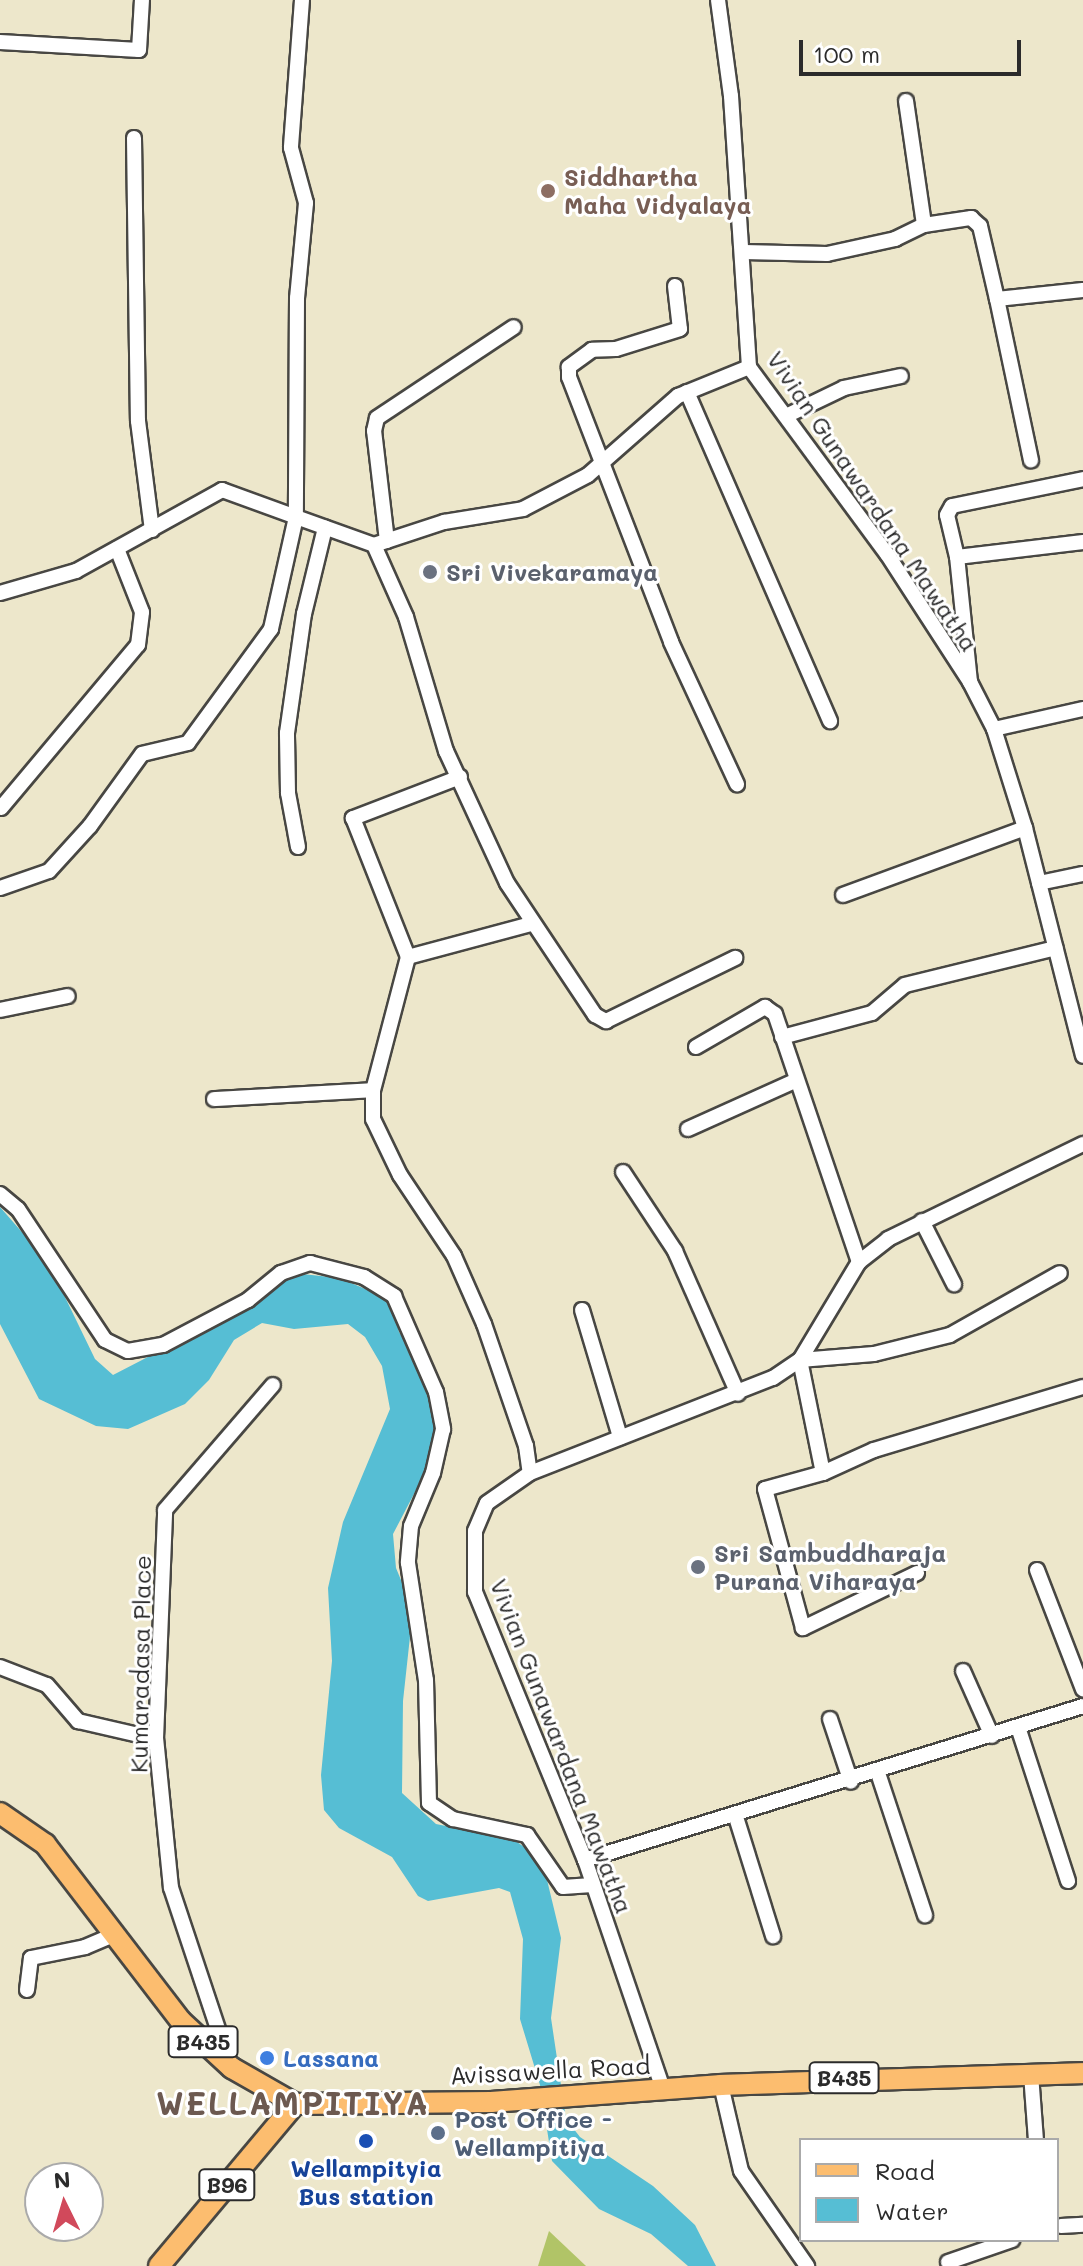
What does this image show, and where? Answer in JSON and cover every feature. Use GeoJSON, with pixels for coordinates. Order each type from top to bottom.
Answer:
{"type":"FeatureCollection","features":[{"type":"Feature","properties":{"kind":"main road","name":"B435"},"geometry":{"type":"LineString","coordinates":[[0,1813],[45,1844],[181,2021],[232,2068],[295,2104]]}},
{"type":"Feature","properties":{"kind":"main road","name":"Avissawella Road"},"geometry":{"type":"LineString","coordinates":[[295,2104],[491,2102],[721,2085],[1083,2073]]}},
{"type":"Feature","properties":{"kind":"main road","name":"B96"},"geometry":{"type":"LineString","coordinates":[[159,2266],[295,2104]]}},
{"type":"Feature","properties":{"kind":"street"},"geometry":{"type":"LineString","coordinates":[[0,42],[139,50],[142,0]]}},
{"type":"Feature","properties":{"kind":"street"},"geometry":{"type":"LineString","coordinates":[[0,888],[49,871],[90,826],[142,754],[188,743],[271,629],[296,517],[297,298],[306,203],[291,148],[302,0]]}},
{"type":"Feature","properties":{"kind":"street","name":"Vivian Gunawardana Mawatha"},"geometry":{"type":"LineString","coordinates":[[718,0],[744,252],[749,367],[788,415],[970,682],[994,729],[1025,828],[1056,948],[1076,996],[1083,1056]]}},
{"type":"Feature","properties":{"kind":"street"},"geometry":{"type":"LineString","coordinates":[[906,101],[924,225]]}},
{"type":"Feature","properties":{"kind":"street"},"geometry":{"type":"LineString","coordinates":[[134,138],[138,421],[152,530]]}},
{"type":"Feature","properties":{"kind":"street"},"geometry":{"type":"LineString","coordinates":[[744,252],[827,254],[895,239],[924,225],[971,218],[980,226],[1031,460]]}},
{"type":"Feature","properties":{"kind":"street"},"geometry":{"type":"LineString","coordinates":[[675,286],[680,329],[616,349],[592,350],[569,367],[601,465],[671,642],[737,784]]}},
{"type":"Feature","properties":{"kind":"street"},"geometry":{"type":"LineString","coordinates":[[997,299],[1083,290]]}},
{"type":"Feature","properties":{"kind":"street"},"geometry":{"type":"LineString","coordinates":[[514,327],[377,418],[374,431],[381,543],[446,751],[531,924],[595,1015],[606,1021],[735,958]]}},
{"type":"Feature","properties":{"kind":"street"},"geometry":{"type":"LineString","coordinates":[[0,593],[76,571],[222,490],[325,528],[381,543],[444,522],[523,509],[601,465],[687,392],[749,367]]}},
{"type":"Feature","properties":{"kind":"street"},"geometry":{"type":"LineString","coordinates":[[788,415],[844,388],[901,376]]}},
{"type":"Feature","properties":{"kind":"street"},"geometry":{"type":"LineString","coordinates":[[687,392],[830,721]]}},
{"type":"Feature","properties":{"kind":"street"},"geometry":{"type":"LineString","coordinates":[[970,682],[957,557],[947,515],[952,506],[1083,479]]}},
{"type":"Feature","properties":{"kind":"street"},"geometry":{"type":"LineString","coordinates":[[298,847],[288,793],[287,733],[304,614],[325,528]]}},
{"type":"Feature","properties":{"kind":"street"},"geometry":{"type":"LineString","coordinates":[[957,557],[1083,542]]}},
{"type":"Feature","properties":{"kind":"street"},"geometry":{"type":"LineString","coordinates":[[1,808],[138,645],[142,612],[117,549]]}},
{"type":"Feature","properties":{"kind":"street"},"geometry":{"type":"LineString","coordinates":[[994,729],[1083,709]]}},
{"type":"Feature","properties":{"kind":"street"},"geometry":{"type":"LineString","coordinates":[[460,777],[353,818],[408,957],[373,1090],[373,1119],[400,1175],[454,1256],[484,1324],[526,1446],[530,1473]]}},
{"type":"Feature","properties":{"kind":"street"},"geometry":{"type":"LineString","coordinates":[[843,895],[1025,828]]}},
{"type":"Feature","properties":{"kind":"street"},"geometry":{"type":"LineString","coordinates":[[1039,883],[1083,874]]}},
{"type":"Feature","properties":{"kind":"street"},"geometry":{"type":"LineString","coordinates":[[408,957],[531,924]]}},
{"type":"Feature","properties":{"kind":"street"},"geometry":{"type":"LineString","coordinates":[[782,1037],[872,1013],[905,985],[1056,948]]}},
{"type":"Feature","properties":{"kind":"street"},"geometry":{"type":"LineString","coordinates":[[0,1010],[68,996]]}},
{"type":"Feature","properties":{"kind":"street"},"geometry":{"type":"LineString","coordinates":[[696,1047],[765,1007],[775,1014],[795,1081],[859,1262]]}},
{"type":"Feature","properties":{"kind":"street"},"geometry":{"type":"LineString","coordinates":[[688,1129],[795,1081]]}},
{"type":"Feature","properties":{"kind":"street"},"geometry":{"type":"LineString","coordinates":[[214,1099],[373,1090]]}},
{"type":"Feature","properties":{"kind":"street"},"geometry":{"type":"LineString","coordinates":[[823,1473],[800,1360],[859,1262],[922,1221],[1083,1144]]}},
{"type":"Feature","properties":{"kind":"street"},"geometry":{"type":"LineString","coordinates":[[623,1172],[681,1264],[738,1394]]}},
{"type":"Feature","properties":{"kind":"street"},"geometry":{"type":"LineString","coordinates":[[0,1194],[18,1209],[105,1340],[128,1351],[163,1345],[248,1300],[281,1273],[310,1263],[364,1277],[394,1296],[436,1392],[443,1429],[433,1473],[411,1526],[408,1563],[426,1680],[429,1803],[453,1819],[527,1835],[563,1887],[592,1885]]}},
{"type":"Feature","properties":{"kind":"street"},"geometry":{"type":"LineString","coordinates":[[922,1221],[954,1284]]}},
{"type":"Feature","properties":{"kind":"street"},"geometry":{"type":"LineString","coordinates":[[800,1360],[874,1354],[950,1335],[1060,1273]]}},
{"type":"Feature","properties":{"kind":"street"},"geometry":{"type":"LineString","coordinates":[[582,1310],[620,1437]]}},
{"type":"Feature","properties":{"kind":"street","name":"Vivian Gunawardana Mawatha"},"geometry":{"type":"LineString","coordinates":[[663,2089],[585,1860],[475,1592],[475,1531],[487,1503],[530,1473],[738,1394],[800,1360]]}},
{"type":"Feature","properties":{"kind":"street","name":"Kumaradasa Place"},"geometry":{"type":"LineString","coordinates":[[232,2068],[171,1888],[156,1739],[165,1510],[273,1385]]}},
{"type":"Feature","properties":{"kind":"street"},"geometry":{"type":"LineString","coordinates":[[917,1573],[803,1628],[764,1493],[823,1473],[874,1450],[1083,1387]]}},
{"type":"Feature","properties":{"kind":"street"},"geometry":{"type":"LineString","coordinates":[[1037,1570],[1083,1689]]}},
{"type":"Feature","properties":{"kind":"street"},"geometry":{"type":"LineString","coordinates":[[0,1667],[47,1685],[78,1721],[156,1739]]}},
{"type":"Feature","properties":{"kind":"street"},"geometry":{"type":"LineString","coordinates":[[963,1671],[992,1736]]}},
{"type":"Feature","properties":{"kind":"street"},"geometry":{"type":"LineString","coordinates":[[585,1860],[851,1782],[1083,1706]]}},
{"type":"Feature","properties":{"kind":"street"},"geometry":{"type":"LineString","coordinates":[[830,1719],[851,1782]]}},
{"type":"Feature","properties":{"kind":"street"},"geometry":{"type":"LineString","coordinates":[[1018,1727],[1068,1881]]}},
{"type":"Feature","properties":{"kind":"street"},"geometry":{"type":"LineString","coordinates":[[878,1773],[925,1915]]}},
{"type":"Feature","properties":{"kind":"street"},"geometry":{"type":"LineString","coordinates":[[736,1817],[773,1936]]}},
{"type":"Feature","properties":{"kind":"street"},"geometry":{"type":"LineString","coordinates":[[27,1990],[31,1958],[85,1947],[116,1934]]}},
{"type":"Feature","properties":{"kind":"street"},"geometry":{"type":"LineString","coordinates":[[1031,2074],[1036,2138]]}},
{"type":"Feature","properties":{"kind":"street"},"geometry":{"type":"LineString","coordinates":[[721,2085],[741,2171],[807,2266]]}},
{"type":"Feature","properties":{"kind":"street"},"geometry":{"type":"LineString","coordinates":[[1059,2222],[1083,2225]]}},
{"type":"Feature","properties":{"kind":"street"},"geometry":{"type":"LineString","coordinates":[[948,2262],[1006,2242]]}},
{"type":"Feature","properties":{"kind":"green space"},"geometry":{"type":"Polygon","coordinates":[[[549,2231],[586,2266],[538,2266],[549,2231]]]}},
{"type":"Feature","properties":{"kind":"water"},"geometry":{"type":"Polygon","coordinates":[[[0,1207],[48,1262],[95,1359],[113,1375],[173,1344],[248,1290],[293,1273],[339,1278],[392,1300],[399,1332],[425,1370],[437,1428],[426,1471],[393,1534],[396,1568],[413,1609],[403,1701],[402,1793],[436,1824],[514,1840],[542,1859],[561,1938],[551,2018],[566,2119],[580,2137],[653,2186],[695,2225],[716,2266],[688,2266],[651,2234],[599,2209],[552,2161],[540,2085],[520,2019],[523,1939],[510,1892],[499,1888],[428,1901],[418,1896],[392,1857],[339,1828],[324,1810],[321,1775],[332,1661],[328,1588],[343,1522],[390,1409],[382,1366],[365,1337],[348,1324],[294,1329],[262,1323],[234,1340],[209,1380],[185,1404],[128,1429],[96,1426],[39,1399],[0,1324],[0,1207]]]}},
{"type":"Feature","properties":{"kind":"place","name":"Siddhartha Maha Vidyalaya"},"geometry":{"type":"Point","coordinates":[548,191]}},
{"type":"Feature","properties":{"kind":"place","name":"Sri Vivekaramaya"},"geometry":{"type":"Point","coordinates":[430,572]}},
{"type":"Feature","properties":{"kind":"place","name":"Sri Sambuddharaja Purana Viharaya"},"geometry":{"type":"Point","coordinates":[698,1567]}},
{"type":"Feature","properties":{"kind":"place","name":"Lassana"},"geometry":{"type":"Point","coordinates":[267,2058]}},
{"type":"Feature","properties":{"kind":"place","name":"Post Office - Wellampitiya"},"geometry":{"type":"Point","coordinates":[438,2133]}},
{"type":"Feature","properties":{"kind":"place","name":"Wellampityia Bus station"},"geometry":{"type":"Point","coordinates":[366,2141]}},
{"type":"Feature","properties":{"kind":"district","name":"WELLAMPITIYA"},"geometry":{"type":"Point","coordinates":[293,2102]}}]}
